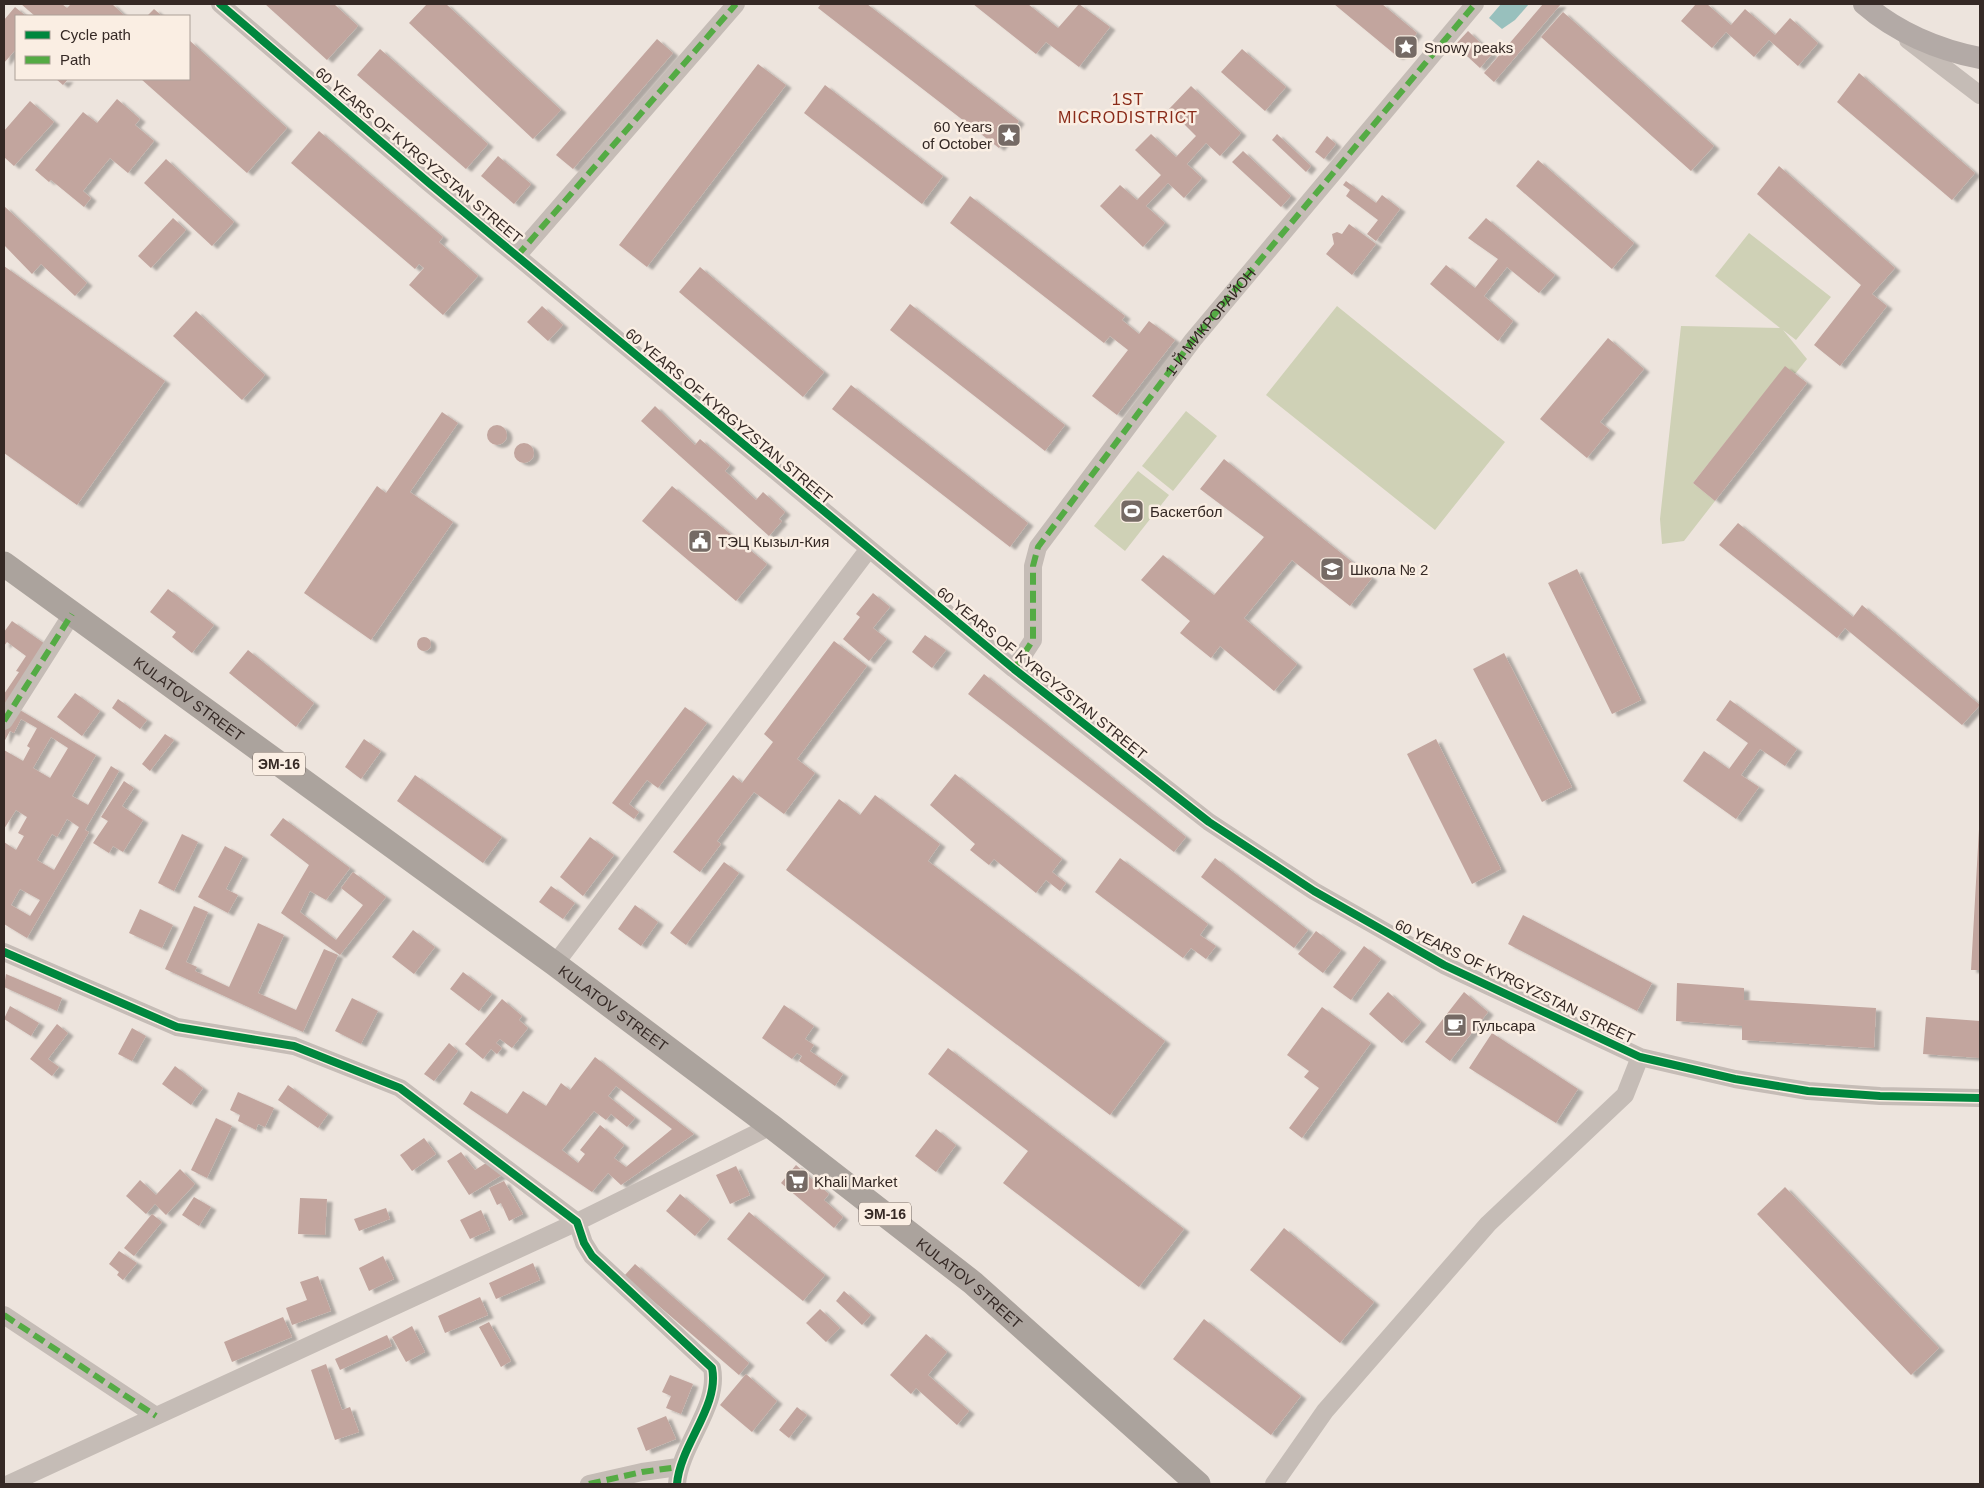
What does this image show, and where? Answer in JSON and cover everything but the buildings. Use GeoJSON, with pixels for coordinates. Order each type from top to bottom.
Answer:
{"type":"FeatureCollection","features":[{"type":"Feature","properties":{"kind":"highway","name":"KULATOV STREET"},"geometry":{"type":"LineString","coordinates":[[4,564],[555,964],[771,1126],[973,1283],[1198,1484]]}},
{"type":"Feature","properties":{"kind":"main road"},"geometry":{"type":"LineString","coordinates":[[1864,4],[1884,21],[1946,50],[1980,58]]}},
{"type":"Feature","properties":{"kind":"street","name":"60 YEARS OF KYRGYZSTAN STREET"},"geometry":{"type":"LineString","coordinates":[[220,4],[868,550],[1014,669],[1114,749],[1210,822],[1314,891],[1444,965],[1640,1057],[1735,1079],[1808,1091],[1880,1096],[1980,1098]]}},
{"type":"Feature","properties":{"kind":"street"},"geometry":{"type":"LineString","coordinates":[[517,256],[736,4]]}},
{"type":"Feature","properties":{"kind":"street","name":"1-Й МИКРОРАЙОН"},"geometry":{"type":"LineString","coordinates":[[1014,669],[1034,640],[1033,566],[1038,547],[1193,340],[1474,4]]}},
{"type":"Feature","properties":{"kind":"street"},"geometry":{"type":"LineString","coordinates":[[1884,21],[1980,95]]}},
{"type":"Feature","properties":{"kind":"street"},"geometry":{"type":"LineString","coordinates":[[555,964],[868,550]]}},
{"type":"Feature","properties":{"kind":"street"},"geometry":{"type":"LineString","coordinates":[[4,721],[72,614]]}},
{"type":"Feature","properties":{"kind":"street"},"geometry":{"type":"LineString","coordinates":[[4,952],[177,1026],[294,1046],[400,1088],[577,1222],[584,1243],[592,1256],[712,1368],[714,1388],[678,1476],[642,1472],[588,1484]]}},
{"type":"Feature","properties":{"kind":"street"},"geometry":{"type":"LineString","coordinates":[[1274,1484],[1325,1411],[1488,1224],[1625,1095],[1640,1057]]}},
{"type":"Feature","properties":{"kind":"street"},"geometry":{"type":"LineString","coordinates":[[9,1484],[577,1222],[771,1126]]}},
{"type":"Feature","properties":{"kind":"street"},"geometry":{"type":"LineString","coordinates":[[4,1315],[156,1416]]}},
{"type":"Feature","properties":{"kind":"green space"},"geometry":{"type":"Polygon","coordinates":[[[1749,233],[1831,297],[1796,340],[1783,330],[1807,359],[1795,374],[1785,367],[1693,483],[1715,501],[1684,541],[1662,544],[1660,519],[1681,326],[1780,328],[1715,276],[1749,233]]]}},
{"type":"Feature","properties":{"kind":"green space"},"geometry":{"type":"Polygon","coordinates":[[[1337,306],[1505,442],[1435,530],[1266,395],[1337,306]]]}},
{"type":"Feature","properties":{"kind":"green space","name":"Баскетбол"},"geometry":{"type":"Polygon","coordinates":[[[1186,411],[1217,436],[1173,491],[1142,466],[1186,411]]]}},
{"type":"Feature","properties":{"kind":"green space","name":"Баскетбол"},"geometry":{"type":"Polygon","coordinates":[[[1138,471],[1169,495],[1125,551],[1094,526],[1138,471]]]}},
{"type":"Feature","properties":{"kind":"water"},"geometry":{"type":"Polygon","coordinates":[[[1501,4],[1529,4],[1515,20],[1502,29],[1489,18],[1501,4]]]}},
{"type":"Feature","properties":{"kind":"marked path"},"geometry":{"type":"LineString","coordinates":[[517,256],[736,4]]}},
{"type":"Feature","properties":{"kind":"marked path"},"geometry":{"type":"LineString","coordinates":[[1014,669],[1033,640],[1033,566],[1038,547],[1193,340],[1475,4]]}},
{"type":"Feature","properties":{"kind":"marked path"},"geometry":{"type":"LineString","coordinates":[[4,721],[72,614]]}},
{"type":"Feature","properties":{"kind":"marked path"},"geometry":{"type":"LineString","coordinates":[[4,1315],[156,1416]]}},
{"type":"Feature","properties":{"kind":"marked path"},"geometry":{"type":"LineString","coordinates":[[589,1484],[642,1472],[678,1467]]}},
{"type":"Feature","properties":{"kind":"cycle path"},"geometry":{"type":"LineString","coordinates":[[220,4],[429,183],[1014,669],[1209,822],[1314,891],[1444,965],[1640,1057],[1735,1079],[1808,1091],[1880,1096],[1980,1098]]}},
{"type":"Feature","properties":{"kind":"cycle path"},"geometry":{"type":"LineString","coordinates":[[4,952],[177,1027],[294,1046],[400,1088],[577,1222],[584,1243],[592,1256],[712,1368],[713,1382],[710,1397],[685,1455],[677,1484]]}},
{"type":"Feature","properties":{"kind":"place","name":"Snowy peaks"},"geometry":{"type":"Point","coordinates":[1406,47]}},
{"type":"Feature","properties":{"kind":"place","name":"60 Years of October"},"geometry":{"type":"Point","coordinates":[1009,135]}},
{"type":"Feature","properties":{"kind":"place","name":"Баскетбол"},"geometry":{"type":"Point","coordinates":[1132,511]}},
{"type":"Feature","properties":{"kind":"place","name":"ТЭЦ Кызыл-Кия"},"geometry":{"type":"Point","coordinates":[700,541]}},
{"type":"Feature","properties":{"kind":"place","name":"Школа № 2"},"geometry":{"type":"Point","coordinates":[1332,569]}},
{"type":"Feature","properties":{"kind":"place","name":"Гульсара"},"geometry":{"type":"Point","coordinates":[1455,1025]}},
{"type":"Feature","properties":{"kind":"place","name":"Khali Market"},"geometry":{"type":"Point","coordinates":[797,1181]}},
{"type":"Feature","properties":{"kind":"district","name":"1ST MICRODISTRICT"},"geometry":{"type":"Point","coordinates":[1128,108]}}]}
